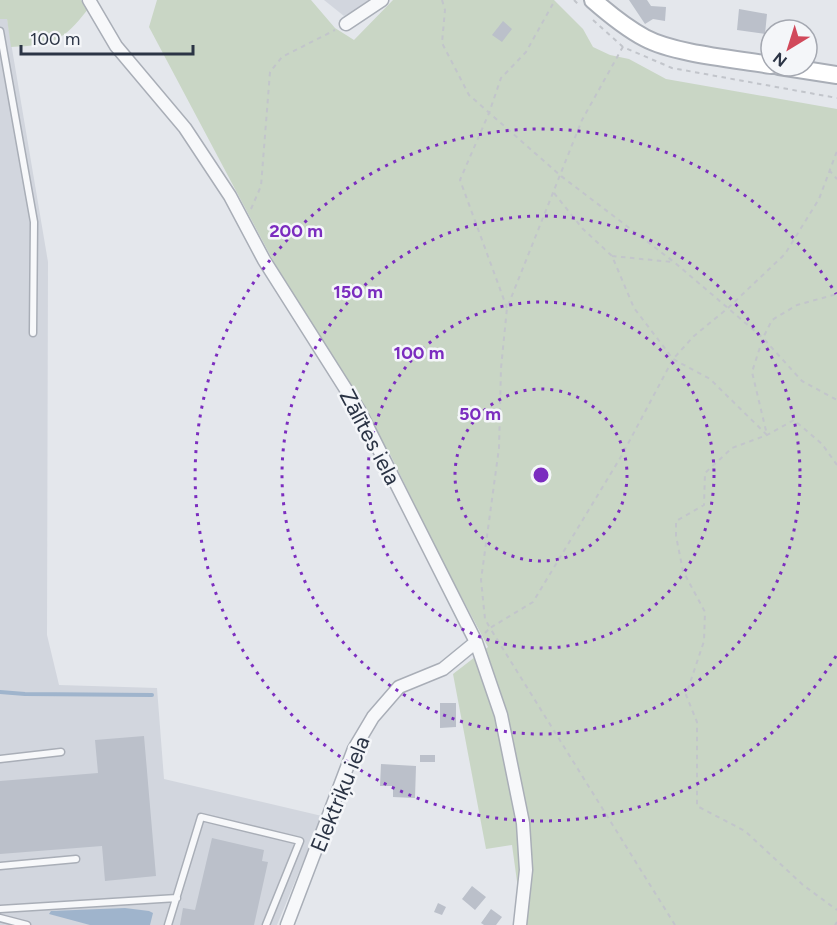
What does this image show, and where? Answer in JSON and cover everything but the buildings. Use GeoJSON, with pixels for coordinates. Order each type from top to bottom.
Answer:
{"type":"FeatureCollection","features":[{"type":"Feature","properties":{"kind":"main road"},"geometry":{"type":"LineString","coordinates":[[593,0],[647,39],[686,50],[759,63]]}},
{"type":"Feature","properties":{"kind":"main road"},"geometry":{"type":"LineString","coordinates":[[819,72],[837,75]]}},
{"type":"Feature","properties":{"kind":"street","name":"Zālītes iela"},"geometry":{"type":"LineString","coordinates":[[89,0],[116,46],[186,128],[264,260],[359,410],[477,642],[501,715],[524,823],[526,870],[520,925]]}},
{"type":"Feature","properties":{"kind":"street"},"geometry":{"type":"LineString","coordinates":[[346,24],[382,0]]}},
{"type":"Feature","properties":{"kind":"street","name":"Elektriķu iela"},"geometry":{"type":"LineString","coordinates":[[287,925],[354,749],[373,717],[399,687],[443,669],[477,642]]}},
{"type":"Feature","properties":{"kind":"lane"},"geometry":{"type":"LineString","coordinates":[[0,31],[34,222],[33,333]]}},
{"type":"Feature","properties":{"kind":"lane"},"geometry":{"type":"LineString","coordinates":[[0,759],[61,752]]}},
{"type":"Feature","properties":{"kind":"lane"},"geometry":{"type":"LineString","coordinates":[[168,925],[201,817],[300,841],[266,925]]}},
{"type":"Feature","properties":{"kind":"lane"},"geometry":{"type":"LineString","coordinates":[[0,866],[76,859]]}},
{"type":"Feature","properties":{"kind":"lane"},"geometry":{"type":"LineString","coordinates":[[0,909],[177,898]]}},
{"type":"Feature","properties":{"kind":"lane"},"geometry":{"type":"LineString","coordinates":[[0,918],[27,925]]}},
{"type":"Feature","properties":{"kind":"path"},"geometry":{"type":"LineString","coordinates":[[442,0],[445,10],[442,43],[469,95],[561,176],[674,262],[763,338],[802,381],[837,400]]}},
{"type":"Feature","properties":{"kind":"path"},"geometry":{"type":"LineString","coordinates":[[507,308],[460,180],[489,113],[501,78],[526,52],[555,0]]}},
{"type":"Feature","properties":{"kind":"path"},"geometry":{"type":"LineString","coordinates":[[244,223],[261,186],[270,72],[282,57],[346,24]]}},
{"type":"Feature","properties":{"kind":"path"},"geometry":{"type":"LineString","coordinates":[[632,30],[582,120],[507,308],[501,369],[500,448],[481,580],[485,619],[490,628],[675,925]]}},
{"type":"Feature","properties":{"kind":"path"},"geometry":{"type":"LineString","coordinates":[[477,642],[490,628],[533,602],[622,455],[673,359],[694,336],[728,308],[784,254],[819,199],[837,151]]}},
{"type":"Feature","properties":{"kind":"path"},"geometry":{"type":"LineString","coordinates":[[829,169],[837,179]]}},
{"type":"Feature","properties":{"kind":"path"},"geometry":{"type":"LineString","coordinates":[[554,193],[583,229],[612,256],[634,308],[673,359],[710,379],[767,435]]}},
{"type":"Feature","properties":{"kind":"path"},"geometry":{"type":"LineString","coordinates":[[612,256],[674,262]]}},
{"type":"Feature","properties":{"kind":"path"},"geometry":{"type":"LineString","coordinates":[[767,435],[752,372],[763,338],[772,320],[797,305],[837,294]]}},
{"type":"Feature","properties":{"kind":"path"},"geometry":{"type":"LineString","coordinates":[[837,465],[822,444],[794,420],[767,435],[732,448],[705,472],[704,505],[676,521],[676,536],[683,571],[705,612],[704,640],[686,695],[697,722],[697,806],[745,831],[803,885],[837,910]]}},
{"type":"Feature","properties":{"kind":"shaded area"},"geometry":{"type":"Polygon","coordinates":[[[324,0],[375,0],[344,16],[324,0]]]}},
{"type":"Feature","properties":{"kind":"shaded area"},"geometry":{"type":"Polygon","coordinates":[[[0,19],[7,19],[48,262],[47,635],[59,685],[157,688],[164,779],[322,816],[277,925],[0,925],[0,19]]]}},
{"type":"Feature","properties":{"kind":"green space"},"geometry":{"type":"Polygon","coordinates":[[[0,0],[81,0],[88,9],[71,29],[55,40],[37,45],[11,47],[7,19],[0,19],[0,0]]]}},
{"type":"Feature","properties":{"kind":"green space"},"geometry":{"type":"Polygon","coordinates":[[[157,0],[311,0],[335,28],[354,40],[393,0],[554,0],[583,29],[593,47],[610,55],[629,59],[666,79],[837,109],[837,925],[523,925],[512,845],[486,849],[453,674],[488,647],[438,553],[391,456],[294,300],[149,27],[157,0]]]}},
{"type":"Feature","properties":{"kind":"water"},"geometry":{"type":"Polygon","coordinates":[[[125,908],[153,913],[150,925],[90,925],[49,914],[51,911],[125,908]]]}},
{"type":"Feature","properties":{"kind":"waterway"},"geometry":{"type":"LineString","coordinates":[[0,692],[152,695]]}}]}
